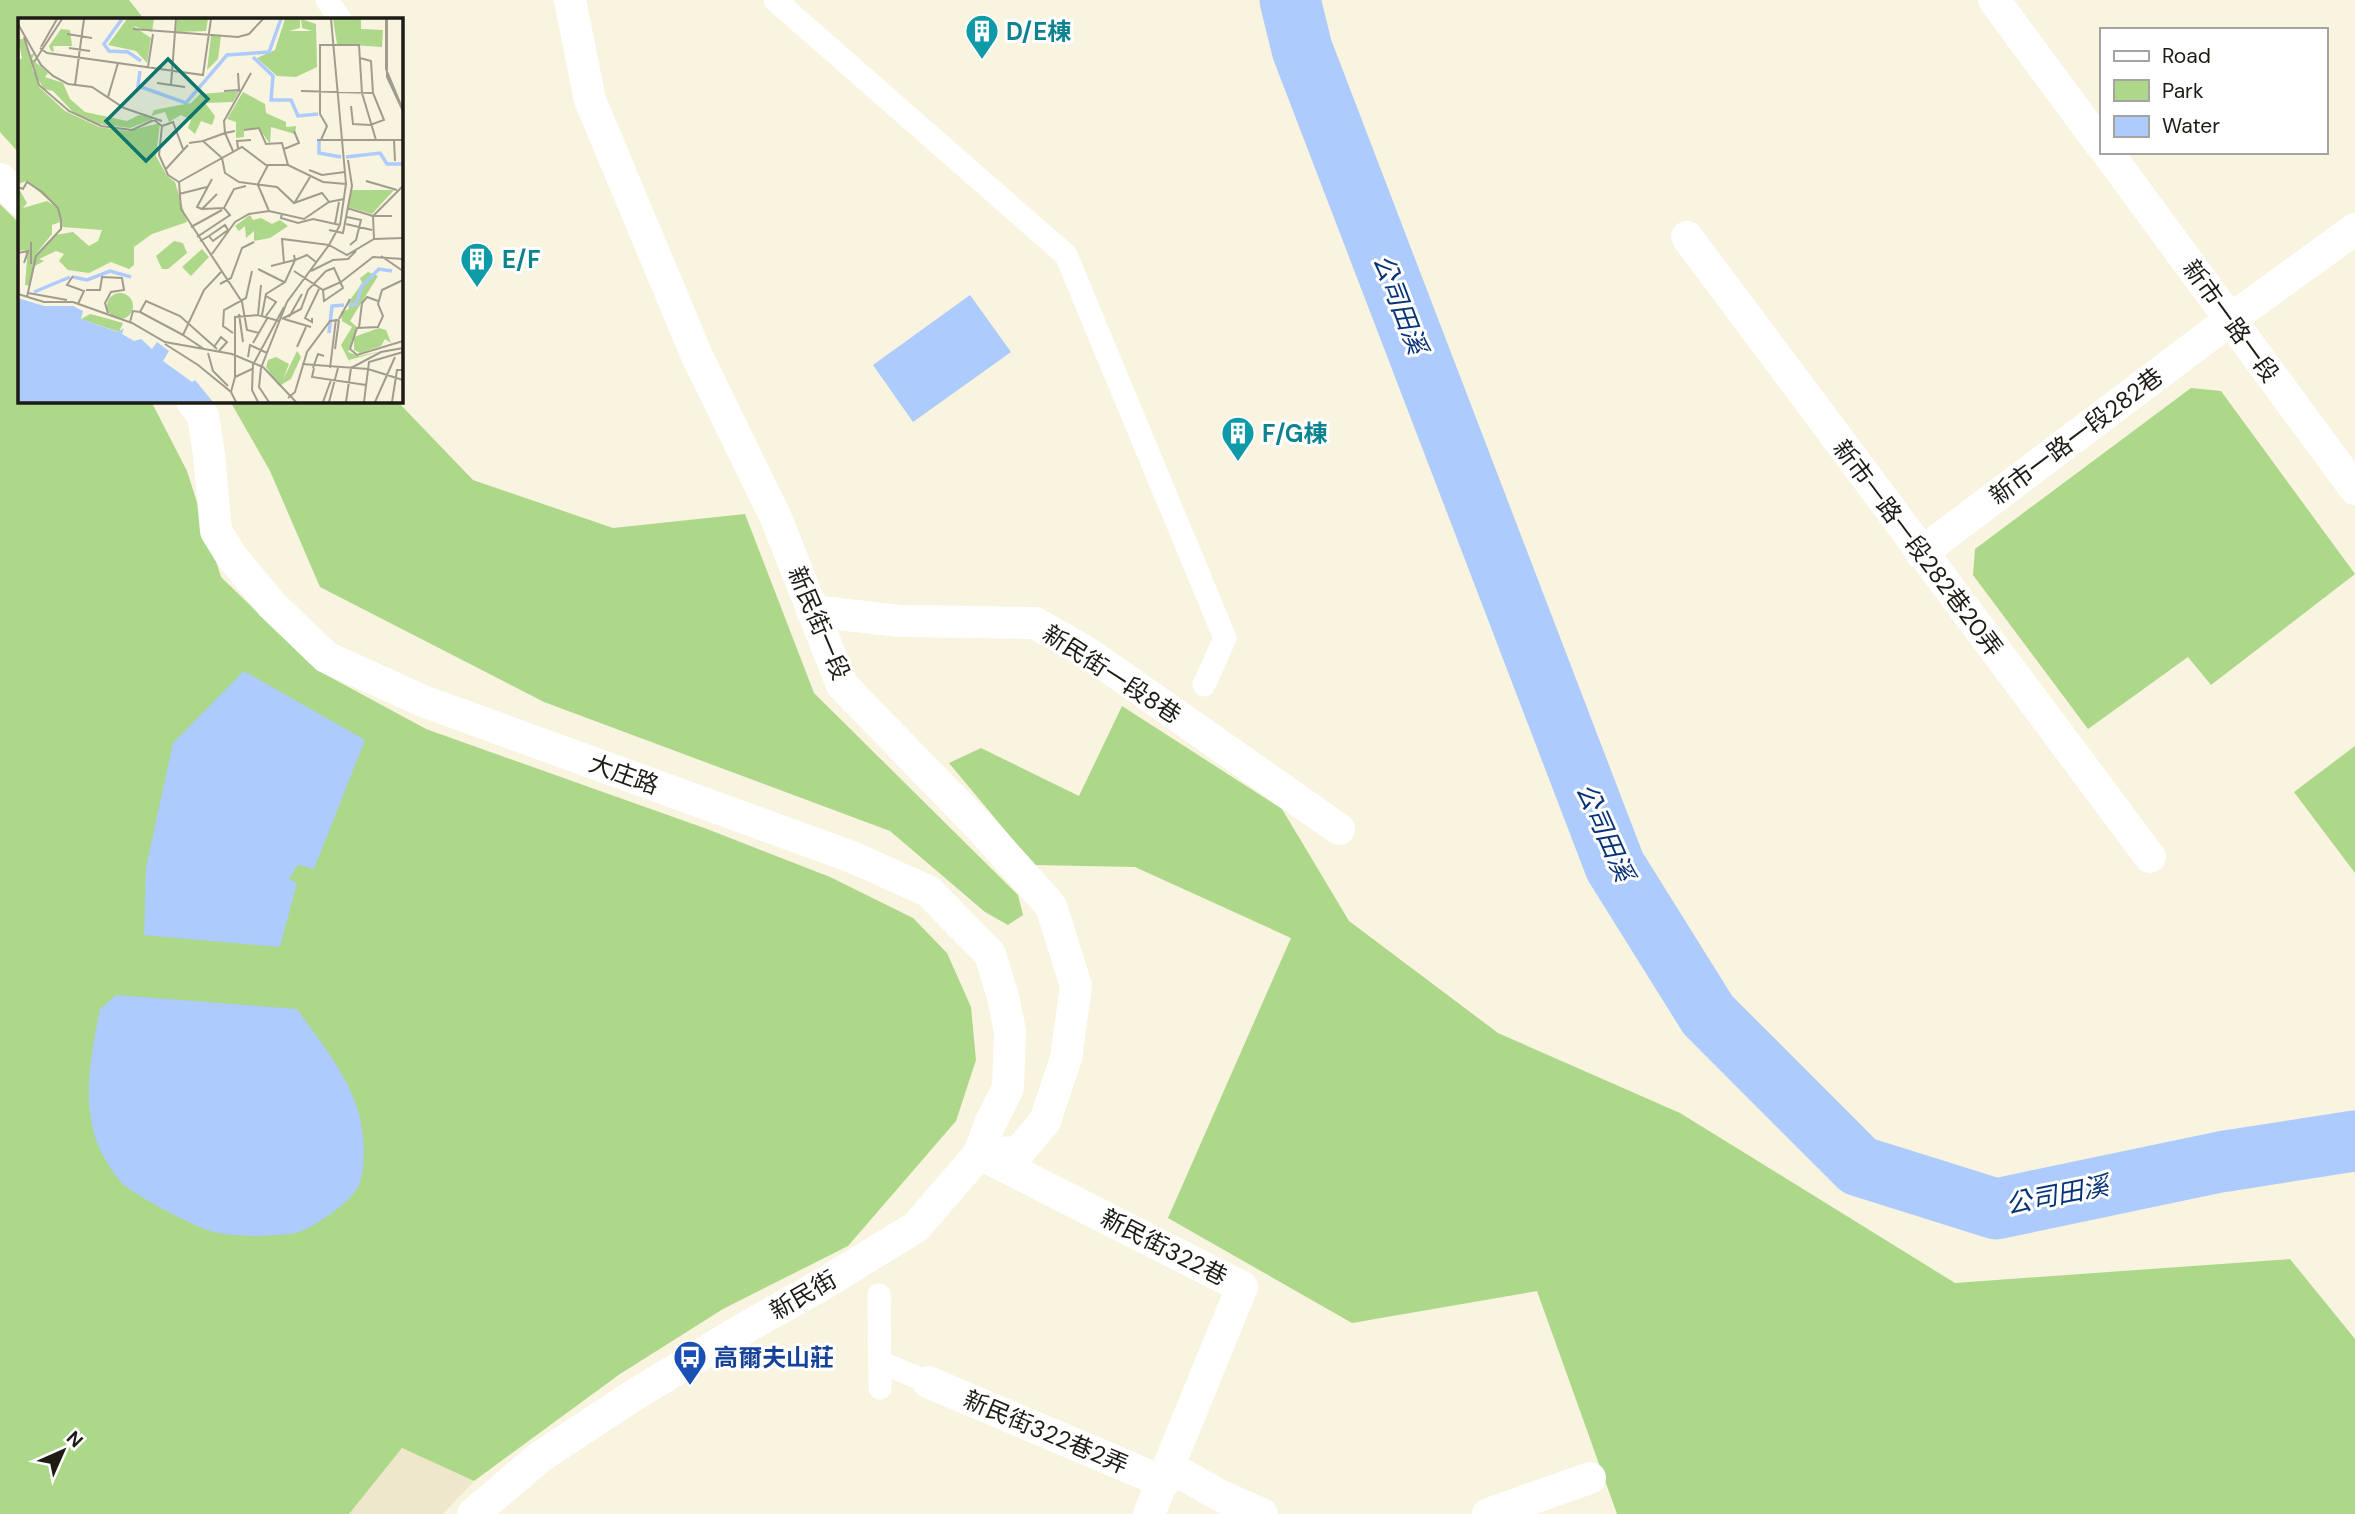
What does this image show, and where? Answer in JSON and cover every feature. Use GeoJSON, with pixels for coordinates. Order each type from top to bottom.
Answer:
{"type":"FeatureCollection","features":[{"type":"Feature","properties":{"kind":"street"},"geometry":{"type":"LineString","coordinates":[[327,0],[339,18]]}},
{"type":"Feature","properties":{"kind":"street","name":"新民街一段"},"geometry":{"type":"LineString","coordinates":[[570,0],[590,100],[697,356],[776,519],[842,685],[980,827],[1051,906],[1076,986],[1066,1058],[1045,1121],[1019,1152],[979,1154]]}},
{"type":"Feature","properties":{"kind":"street"},"geometry":{"type":"LineString","coordinates":[[775,0],[1066,256],[1225,638],[1204,685]]}},
{"type":"Feature","properties":{"kind":"street"},"geometry":{"type":"LineString","coordinates":[[1994,0],[2100,144]]}},
{"type":"Feature","properties":{"kind":"street","name":"新市一路一段"},"geometry":{"type":"LineString","coordinates":[[2108,154],[2355,489]]}},
{"type":"Feature","properties":{"kind":"street"},"geometry":{"type":"LineString","coordinates":[[0,179],[18,198]]}},
{"type":"Feature","properties":{"kind":"street","name":"新市一路一段282巷"},"geometry":{"type":"LineString","coordinates":[[1921,553],[2355,229]]}},
{"type":"Feature","properties":{"kind":"street","name":"新市一路一段282巷20弄"},"geometry":{"type":"LineString","coordinates":[[1687,237],[2150,857]]}},
{"type":"Feature","properties":{"kind":"street","name":"大庄路"},"geometry":{"type":"LineString","coordinates":[[193,402],[203,416],[216,531],[232,557],[271,604],[326,657],[423,701],[852,857],[928,891],[990,954],[1010,1031],[1009,1088],[990,1124],[979,1154]]}},
{"type":"Feature","properties":{"kind":"street","name":"新民街一段8巷"},"geometry":{"type":"LineString","coordinates":[[812,611],[900,621],[1035,623],[1088,653],[1339,829]]}},
{"type":"Feature","properties":{"kind":"street","name":"新民街322巷"},"geometry":{"type":"LineString","coordinates":[[979,1154],[1242,1287],[1149,1514]]}},
{"type":"Feature","properties":{"kind":"street","name":"新民街"},"geometry":{"type":"LineString","coordinates":[[473,1514],[540,1457],[631,1397],[916,1227],[979,1154]]}},
{"type":"Feature","properties":{"kind":"street"},"geometry":{"type":"LineString","coordinates":[[879,1295],[880,1388]]}},
{"type":"Feature","properties":{"kind":"street"},"geometry":{"type":"LineString","coordinates":[[880,1362],[928,1382]]}},
{"type":"Feature","properties":{"kind":"street","name":"新民街322巷2弄"},"geometry":{"type":"LineString","coordinates":[[928,1382],[1262,1514]]}},
{"type":"Feature","properties":{"kind":"street"},"geometry":{"type":"LineString","coordinates":[[1488,1514],[1590,1478]]}},
{"type":"Feature","properties":{"kind":"shaded area"},"geometry":{"type":"Polygon","coordinates":[[[402,1448],[474,1481],[443,1514],[349,1514],[402,1448]]]}},
{"type":"Feature","properties":{"kind":"green space"},"geometry":{"type":"Polygon","coordinates":[[[0,0],[129,0],[143,18],[18,18],[18,152],[0,132],[0,0]]]}},
{"type":"Feature","properties":{"kind":"green space"},"geometry":{"type":"Polygon","coordinates":[[[0,204],[18,222],[18,402],[152,402],[187,471],[221,577],[317,670],[426,729],[707,829],[830,877],[913,918],[947,953],[971,1007],[976,1060],[956,1121],[848,1246],[723,1309],[620,1374],[474,1481],[402,1448],[349,1514],[0,1514],[0,204]]]}},
{"type":"Feature","properties":{"kind":"green space"},"geometry":{"type":"Polygon","coordinates":[[[2191,388],[2221,391],[2355,574],[2211,685],[2188,657],[2088,729],[1973,575],[1975,549],[2191,388]]]}},
{"type":"Feature","properties":{"kind":"green space"},"geometry":{"type":"Polygon","coordinates":[[[231,402],[398,402],[473,480],[613,528],[745,514],[814,693],[1018,895],[1023,915],[1008,925],[985,912],[890,831],[544,702],[320,587],[270,471],[231,402]]]}},
{"type":"Feature","properties":{"kind":"green space"},"geometry":{"type":"Polygon","coordinates":[[[1122,706],[1282,809],[1349,921],[1498,1033],[1680,1113],[1955,1283],[2290,1259],[2355,1339],[2355,1514],[1617,1514],[1537,1291],[1352,1323],[1168,1218],[1291,938],[1135,867],[1034,865],[949,763],[981,748],[1079,796],[1122,706]]]}},
{"type":"Feature","properties":{"kind":"green space"},"geometry":{"type":"Polygon","coordinates":[[[2355,746],[2355,873],[2294,792],[2355,746]]]}},
{"type":"Feature","properties":{"kind":"water"},"geometry":{"type":"Polygon","coordinates":[[[970,295],[1011,352],[913,422],[873,365],[970,295]]]}},
{"type":"Feature","properties":{"kind":"water"},"geometry":{"type":"Polygon","coordinates":[[[244,671],[365,740],[314,869],[298,865],[289,879],[297,883],[280,947],[144,935],[146,867],[173,743],[244,671]]]}},
{"type":"Feature","properties":{"kind":"water"},"geometry":{"type":"Polygon","coordinates":[[[116,995],[297,1009],[341,1072],[359,1114],[363,1165],[355,1192],[329,1215],[299,1232],[244,1236],[222,1234],[194,1225],[124,1185],[98,1145],[89,1094],[91,1060],[100,1009],[116,995]]]}},
{"type":"Feature","properties":{"kind":"waterway","name":"公司田溪"},"geometry":{"type":"LineString","coordinates":[[1290,0],[1302,49],[1615,866],[1708,1015],[1859,1166],[1996,1209],[2220,1162],[2355,1141]]}},
{"type":"Feature","properties":{"kind":"place","name":"D/E棟"},"geometry":{"type":"Point","coordinates":[982,61]}},
{"type":"Feature","properties":{"kind":"place","name":"E/F"},"geometry":{"type":"Point","coordinates":[477,289]}},
{"type":"Feature","properties":{"kind":"place","name":"F/G棟"},"geometry":{"type":"Point","coordinates":[1238,463]}},
{"type":"Feature","properties":{"kind":"place","name":"高爾夫山莊"},"geometry":{"type":"Point","coordinates":[690,1387]}}]}
